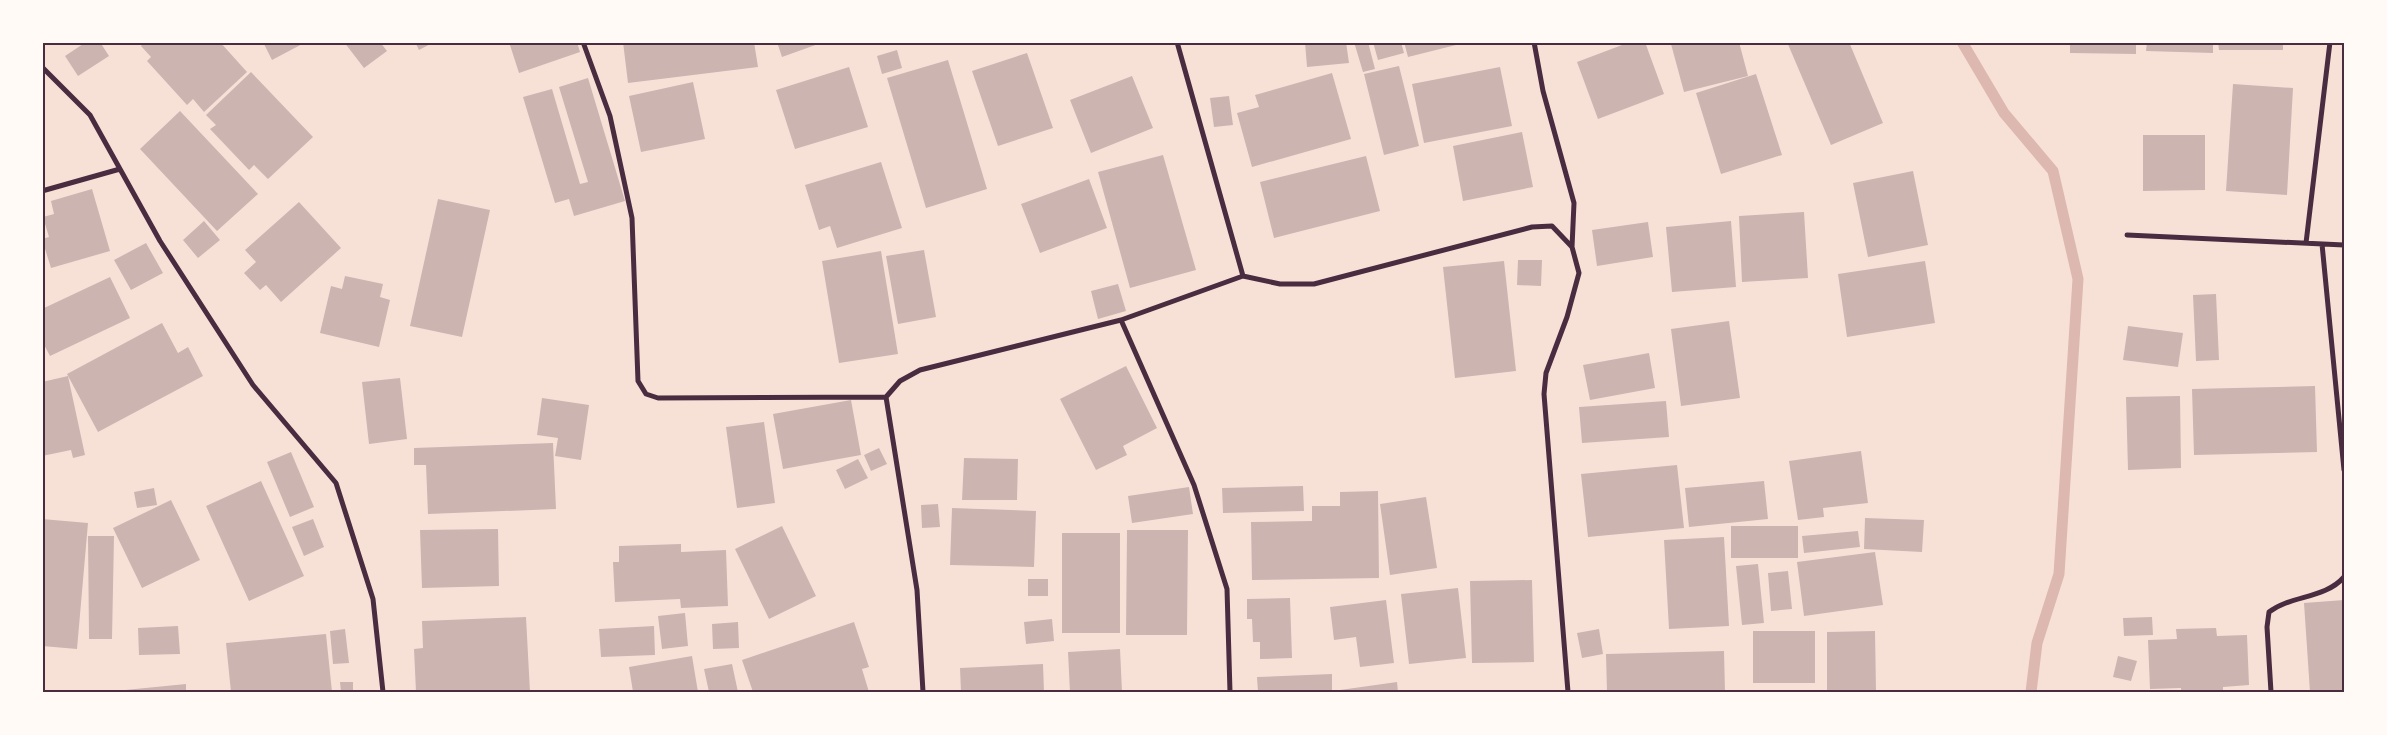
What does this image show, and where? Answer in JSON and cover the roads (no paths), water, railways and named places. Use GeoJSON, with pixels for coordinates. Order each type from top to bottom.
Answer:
{"type":"FeatureCollection","features":[{"type":"Feature","properties":{"kind":"street"},"geometry":{"type":"LineString","coordinates":[[583,42],[610,116],[632,218],[638,381],[646,394],[658,398],[886,397],[900,381],[920,370],[1121,320],[1243,276],[1280,284],[1314,284],[1532,227],[1552,226],[1572,247]]}},
{"type":"Feature","properties":{"kind":"street"},"geometry":{"type":"LineString","coordinates":[[1177,42],[1243,276]]}},
{"type":"Feature","properties":{"kind":"street"},"geometry":{"type":"LineString","coordinates":[[1534,42],[1543,91],[1574,203],[1572,247],[1579,273],[1567,317],[1546,373],[1544,394],[1568,692]]}},
{"type":"Feature","properties":{"kind":"street"},"geometry":{"type":"LineString","coordinates":[[2306,243],[2330,42]]}},
{"type":"Feature","properties":{"kind":"street"},"geometry":{"type":"LineString","coordinates":[[42,67],[90,114],[160,241],[253,385],[336,483],[373,599],[383,692]]}},
{"type":"Feature","properties":{"kind":"street"},"geometry":{"type":"LineString","coordinates":[[42,191],[120,169]]}},
{"type":"Feature","properties":{"kind":"street"},"geometry":{"type":"LineString","coordinates":[[2127,235],[2344,245]]}},
{"type":"Feature","properties":{"kind":"street"},"geometry":{"type":"LineString","coordinates":[[2322,244],[2344,470]]}},
{"type":"Feature","properties":{"kind":"street"},"geometry":{"type":"LineString","coordinates":[[1121,320],[1194,485],[1227,589],[1230,692]]}},
{"type":"Feature","properties":{"kind":"street"},"geometry":{"type":"LineString","coordinates":[[886,397],[917,590],[923,692]]}},
{"type":"Feature","properties":{"kind":"street"},"geometry":{"type":"LineString","coordinates":[[2271,692],[2267,627],[2269,612],[2279,605],[2323,592],[2344,577]]}},
{"type":"Feature","properties":{"kind":"waterway"},"geometry":{"type":"LineString","coordinates":[[1962,42],[2004,113],[2053,171],[2078,279],[2059,574],[2037,643],[2031,692]]}}]}
